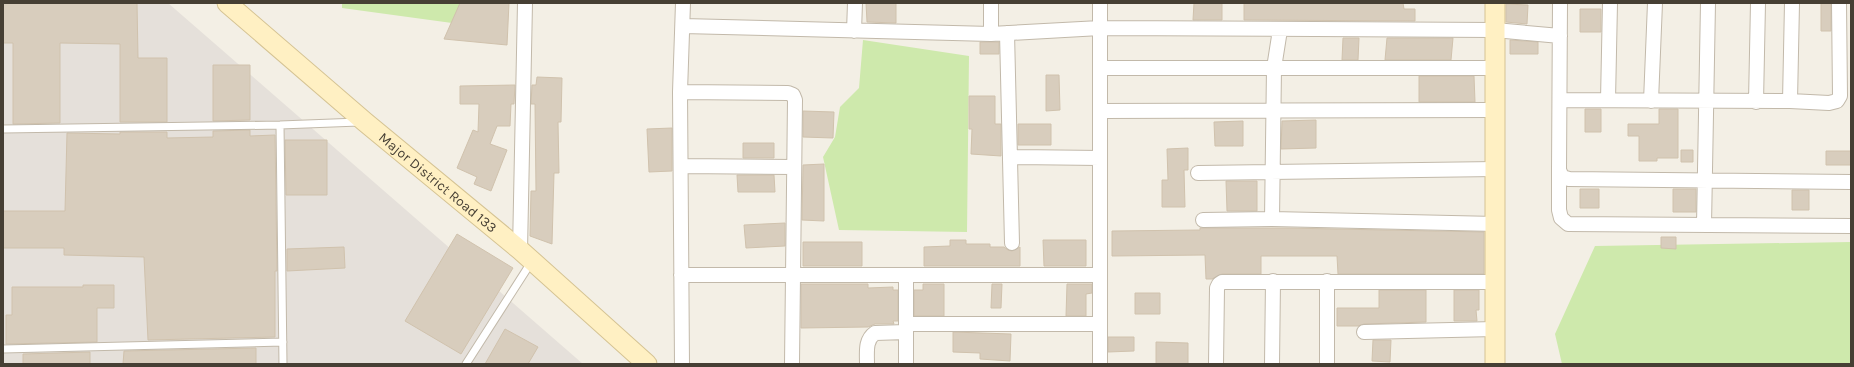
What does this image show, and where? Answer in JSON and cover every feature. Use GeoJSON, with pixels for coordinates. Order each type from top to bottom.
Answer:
{"type":"FeatureCollection","features":[{"type":"Feature","properties":{"kind":"main road","name":"Major District Road 133"},"geometry":{"type":"LineString","coordinates":[[226,3],[365,122],[526,255],[648,364]]}},
{"type":"Feature","properties":{"kind":"main road"},"geometry":{"type":"LineString","coordinates":[[1495,3],[1495,364]]}},
{"type":"Feature","properties":{"kind":"street"},"geometry":{"type":"LineString","coordinates":[[525,3],[526,255]]}},
{"type":"Feature","properties":{"kind":"street"},"geometry":{"type":"LineString","coordinates":[[682,364],[680,92],[683,3]]}},
{"type":"Feature","properties":{"kind":"street"},"geometry":{"type":"LineString","coordinates":[[854,31],[855,3]]}},
{"type":"Feature","properties":{"kind":"street"},"geometry":{"type":"LineString","coordinates":[[991,3],[991,34]]}},
{"type":"Feature","properties":{"kind":"street"},"geometry":{"type":"LineString","coordinates":[[1100,3],[1100,364]]}},
{"type":"Feature","properties":{"kind":"street"},"geometry":{"type":"LineString","coordinates":[[1560,3],[1559,210],[1561,218],[1568,224],[1851,226]]}},
{"type":"Feature","properties":{"kind":"street"},"geometry":{"type":"LineString","coordinates":[[1608,100],[1610,3]]}},
{"type":"Feature","properties":{"kind":"street"},"geometry":{"type":"LineString","coordinates":[[1651,101],[1655,3]]}},
{"type":"Feature","properties":{"kind":"street"},"geometry":{"type":"LineString","coordinates":[[1704,225],[1705,102],[1708,3]]}},
{"type":"Feature","properties":{"kind":"street"},"geometry":{"type":"LineString","coordinates":[[1756,102],[1758,3]]}},
{"type":"Feature","properties":{"kind":"street"},"geometry":{"type":"LineString","coordinates":[[1790,101],[1792,3]]}},
{"type":"Feature","properties":{"kind":"street"},"geometry":{"type":"LineString","coordinates":[[1560,100],[1705,102],[1790,101],[1829,104],[1837,101],[1840,96],[1839,3]]}},
{"type":"Feature","properties":{"kind":"street"},"geometry":{"type":"LineString","coordinates":[[683,26],[991,34],[1100,28],[1495,30],[1560,36]]}},
{"type":"Feature","properties":{"kind":"street"},"geometry":{"type":"LineString","coordinates":[[1272,219],[1274,68],[1280,30]]}},
{"type":"Feature","properties":{"kind":"street"},"geometry":{"type":"LineString","coordinates":[[1007,33],[1012,244]]}},
{"type":"Feature","properties":{"kind":"street"},"geometry":{"type":"LineString","coordinates":[[1100,68],[1494,68]]}},
{"type":"Feature","properties":{"kind":"street"},"geometry":{"type":"LineString","coordinates":[[680,92],[788,93],[793,95],[795,100],[792,364]]}},
{"type":"Feature","properties":{"kind":"street"},"geometry":{"type":"LineString","coordinates":[[1101,111],[1495,110]]}},
{"type":"Feature","properties":{"kind":"street"},"geometry":{"type":"LineString","coordinates":[[1010,157],[1100,158]]}},
{"type":"Feature","properties":{"kind":"street"},"geometry":{"type":"LineString","coordinates":[[681,166],[794,167]]}},
{"type":"Feature","properties":{"kind":"street"},"geometry":{"type":"LineString","coordinates":[[1198,173],[1496,169]]}},
{"type":"Feature","properties":{"kind":"street"},"geometry":{"type":"LineString","coordinates":[[1559,170],[1562,177],[1569,179],[1851,182]]}},
{"type":"Feature","properties":{"kind":"street"},"geometry":{"type":"LineString","coordinates":[[1203,220],[1272,219],[1496,224]]}},
{"type":"Feature","properties":{"kind":"street"},"geometry":{"type":"LineString","coordinates":[[681,275],[1100,275]]}},
{"type":"Feature","properties":{"kind":"street"},"geometry":{"type":"LineString","coordinates":[[906,275],[906,364]]}},
{"type":"Feature","properties":{"kind":"street"},"geometry":{"type":"LineString","coordinates":[[1327,281],[1327,364]]}},
{"type":"Feature","properties":{"kind":"street"},"geometry":{"type":"LineString","coordinates":[[1216,364],[1216,299],[1219,284],[1229,282],[1327,281],[1495,282]]}},
{"type":"Feature","properties":{"kind":"street"},"geometry":{"type":"LineString","coordinates":[[1272,364],[1273,282]]}},
{"type":"Feature","properties":{"kind":"street"},"geometry":{"type":"LineString","coordinates":[[867,364],[867,344],[871,335],[875,333],[906,328],[1100,324]]}},
{"type":"Feature","properties":{"kind":"street"},"geometry":{"type":"LineString","coordinates":[[1364,332],[1495,329]]}},
{"type":"Feature","properties":{"kind":"lane"},"geometry":{"type":"LineString","coordinates":[[3,129],[280,125],[365,122]]}},
{"type":"Feature","properties":{"kind":"lane"},"geometry":{"type":"LineString","coordinates":[[280,125],[283,364]]}},
{"type":"Feature","properties":{"kind":"lane"},"geometry":{"type":"LineString","coordinates":[[466,364],[526,255]]}},
{"type":"Feature","properties":{"kind":"lane"},"geometry":{"type":"LineString","coordinates":[[3,349],[283,342]]}},
{"type":"Feature","properties":{"kind":"shaded area"},"geometry":{"type":"Polygon","coordinates":[[[3,3],[168,3],[583,364],[3,364],[3,3]]]}},
{"type":"Feature","properties":{"kind":"green space"},"geometry":{"type":"Polygon","coordinates":[[[342,3],[461,3],[452,23],[342,8],[342,3]]]}},
{"type":"Feature","properties":{"kind":"green space"},"geometry":{"type":"Polygon","coordinates":[[[863,40],[969,56],[967,232],[839,230],[823,157],[835,137],[840,107],[859,88],[863,40]]]}},
{"type":"Feature","properties":{"kind":"green space"},"geometry":{"type":"Polygon","coordinates":[[[1851,242],[1851,364],[1562,364],[1555,334],[1595,246],[1851,242]]]}},
{"type":"Feature","properties":{"kind":"building"},"geometry":{"type":"Polygon","coordinates":[[[3,3],[137,3],[138,58],[167,58],[167,122],[120,122],[120,44],[60,43],[60,123],[13,124],[13,43],[3,43],[3,3]]]}},
{"type":"Feature","properties":{"kind":"building"},"geometry":{"type":"Polygon","coordinates":[[[460,3],[509,3],[507,45],[444,39],[460,3]]]}},
{"type":"Feature","properties":{"kind":"building"},"geometry":{"type":"Polygon","coordinates":[[[866,3],[896,3],[896,23],[867,22],[866,3]]]}},
{"type":"Feature","properties":{"kind":"building"},"geometry":{"type":"Polygon","coordinates":[[[1194,3],[1222,3],[1222,20],[1193,20],[1194,3]]]}},
{"type":"Feature","properties":{"kind":"building"},"geometry":{"type":"Polygon","coordinates":[[[1244,3],[1403,3],[1404,9],[1415,9],[1415,21],[1244,20],[1244,3]]]}},
{"type":"Feature","properties":{"kind":"building"},"geometry":{"type":"Polygon","coordinates":[[[1821,3],[1831,3],[1831,31],[1821,31],[1821,3]]]}},
{"type":"Feature","properties":{"kind":"building"},"geometry":{"type":"Polygon","coordinates":[[[1506,4],[1528,5],[1527,24],[1506,22],[1506,4]]]}},
{"type":"Feature","properties":{"kind":"building"},"geometry":{"type":"Polygon","coordinates":[[[1580,9],[1601,9],[1601,32],[1580,32],[1580,9]]]}},
{"type":"Feature","properties":{"kind":"building"},"geometry":{"type":"Polygon","coordinates":[[[1343,38],[1359,38],[1358,60],[1342,60],[1343,38]]]}},
{"type":"Feature","properties":{"kind":"building"},"geometry":{"type":"Polygon","coordinates":[[[1387,38],[1453,38],[1451,60],[1385,60],[1387,38]]]}},
{"type":"Feature","properties":{"kind":"building"},"geometry":{"type":"Polygon","coordinates":[[[1510,40],[1538,42],[1538,54],[1510,54],[1510,40]]]}},
{"type":"Feature","properties":{"kind":"building"},"geometry":{"type":"Polygon","coordinates":[[[980,42],[999,42],[999,54],[980,54],[980,42]]]}},
{"type":"Feature","properties":{"kind":"building"},"geometry":{"type":"Polygon","coordinates":[[[213,65],[250,65],[250,120],[213,121],[213,65]]]}},
{"type":"Feature","properties":{"kind":"building"},"geometry":{"type":"Polygon","coordinates":[[[1046,75],[1059,75],[1060,110],[1046,111],[1046,75]]]}},
{"type":"Feature","properties":{"kind":"building"},"geometry":{"type":"Polygon","coordinates":[[[1419,76],[1474,76],[1475,102],[1419,102],[1419,76]]]}},
{"type":"Feature","properties":{"kind":"building"},"geometry":{"type":"Polygon","coordinates":[[[537,77],[562,78],[561,122],[558,122],[559,173],[554,173],[552,244],[530,236],[531,191],[536,191],[535,104],[531,104],[532,85],[536,85],[537,77]]]}},
{"type":"Feature","properties":{"kind":"building"},"geometry":{"type":"Polygon","coordinates":[[[515,85],[514,104],[511,104],[510,126],[497,126],[490,144],[507,150],[491,191],[474,184],[477,177],[457,168],[473,130],[478,132],[479,104],[460,104],[460,86],[515,85]]]}},
{"type":"Feature","properties":{"kind":"building"},"geometry":{"type":"Polygon","coordinates":[[[969,96],[995,96],[995,124],[1001,124],[1001,156],[971,154],[972,129],[969,129],[969,96]]]}},
{"type":"Feature","properties":{"kind":"building"},"geometry":{"type":"Polygon","coordinates":[[[1585,109],[1601,109],[1601,132],[1585,132],[1585,109]]]}},
{"type":"Feature","properties":{"kind":"building"},"geometry":{"type":"Polygon","coordinates":[[[1659,109],[1678,109],[1678,158],[1657,158],[1657,161],[1639,161],[1639,136],[1628,136],[1628,124],[1659,124],[1659,109]]]}},
{"type":"Feature","properties":{"kind":"building"},"geometry":{"type":"Polygon","coordinates":[[[803,111],[834,112],[833,138],[803,137],[803,111]]]}},
{"type":"Feature","properties":{"kind":"building"},"geometry":{"type":"Polygon","coordinates":[[[1316,120],[1316,148],[1281,149],[1282,121],[1316,120]]]}},
{"type":"Feature","properties":{"kind":"building"},"geometry":{"type":"Polygon","coordinates":[[[1243,121],[1243,146],[1215,146],[1214,122],[1243,121]]]}},
{"type":"Feature","properties":{"kind":"building"},"geometry":{"type":"Polygon","coordinates":[[[1018,124],[1051,124],[1051,145],[1018,145],[1018,124]]]}},
{"type":"Feature","properties":{"kind":"building"},"geometry":{"type":"Polygon","coordinates":[[[672,128],[672,171],[649,172],[647,129],[672,128]]]}},
{"type":"Feature","properties":{"kind":"building"},"geometry":{"type":"Polygon","coordinates":[[[250,130],[250,136],[275,135],[277,271],[275,271],[275,337],[148,340],[144,257],[64,255],[64,248],[3,248],[3,211],[65,211],[67,133],[120,134],[120,132],[167,132],[167,138],[213,137],[213,131],[250,130]]]}},
{"type":"Feature","properties":{"kind":"building"},"geometry":{"type":"Polygon","coordinates":[[[285,140],[327,140],[327,195],[286,195],[285,140]]]}},
{"type":"Feature","properties":{"kind":"building"},"geometry":{"type":"Polygon","coordinates":[[[743,143],[774,143],[774,158],[743,158],[743,143]]]}},
{"type":"Feature","properties":{"kind":"building"},"geometry":{"type":"Polygon","coordinates":[[[1188,148],[1188,170],[1184,170],[1185,207],[1162,207],[1162,180],[1168,180],[1167,149],[1188,148]]]}},
{"type":"Feature","properties":{"kind":"building"},"geometry":{"type":"Polygon","coordinates":[[[1681,150],[1693,150],[1693,162],[1681,162],[1681,150]]]}},
{"type":"Feature","properties":{"kind":"building"},"geometry":{"type":"Polygon","coordinates":[[[1826,151],[1851,151],[1851,165],[1826,165],[1826,151]]]}},
{"type":"Feature","properties":{"kind":"building"},"geometry":{"type":"Polygon","coordinates":[[[824,164],[824,221],[802,220],[803,165],[824,164]]]}},
{"type":"Feature","properties":{"kind":"building"},"geometry":{"type":"Polygon","coordinates":[[[737,175],[774,175],[775,192],[738,192],[737,175]]]}},
{"type":"Feature","properties":{"kind":"building"},"geometry":{"type":"Polygon","coordinates":[[[1226,181],[1257,181],[1257,211],[1227,211],[1226,181]]]}},
{"type":"Feature","properties":{"kind":"building"},"geometry":{"type":"Polygon","coordinates":[[[1580,189],[1599,189],[1599,208],[1580,208],[1580,189]]]}},
{"type":"Feature","properties":{"kind":"building"},"geometry":{"type":"Polygon","coordinates":[[[1673,189],[1696,189],[1696,212],[1673,212],[1673,189]]]}},
{"type":"Feature","properties":{"kind":"building"},"geometry":{"type":"Polygon","coordinates":[[[1792,190],[1809,190],[1809,210],[1792,210],[1792,190]]]}},
{"type":"Feature","properties":{"kind":"building"},"geometry":{"type":"Polygon","coordinates":[[[785,223],[785,246],[746,248],[744,225],[785,223]]]}},
{"type":"Feature","properties":{"kind":"building"},"geometry":{"type":"Polygon","coordinates":[[[1200,228],[1287,228],[1484,232],[1484,274],[1338,274],[1337,256],[1261,256],[1261,274],[1222,274],[1212,279],[1206,279],[1205,255],[1112,256],[1112,231],[1200,230],[1200,228]]]}},
{"type":"Feature","properties":{"kind":"building"},"geometry":{"type":"Polygon","coordinates":[[[457,234],[513,268],[461,354],[405,321],[457,234]]]}},
{"type":"Feature","properties":{"kind":"building"},"geometry":{"type":"Polygon","coordinates":[[[1661,237],[1676,237],[1676,249],[1661,248],[1661,237]]]}},
{"type":"Feature","properties":{"kind":"building"},"geometry":{"type":"Polygon","coordinates":[[[950,240],[966,240],[966,244],[990,244],[990,247],[1004,247],[1012,251],[1020,247],[1020,266],[924,266],[924,247],[950,246],[950,240]]]}},
{"type":"Feature","properties":{"kind":"building"},"geometry":{"type":"Polygon","coordinates":[[[1043,240],[1086,240],[1086,266],[1044,266],[1043,240]]]}},
{"type":"Feature","properties":{"kind":"building"},"geometry":{"type":"Polygon","coordinates":[[[803,242],[862,242],[862,266],[803,266],[803,242]]]}},
{"type":"Feature","properties":{"kind":"building"},"geometry":{"type":"Polygon","coordinates":[[[344,247],[345,268],[287,271],[287,249],[344,247]]]}},
{"type":"Feature","properties":{"kind":"building"},"geometry":{"type":"Polygon","coordinates":[[[801,284],[868,284],[868,288],[893,287],[893,290],[898,290],[898,321],[893,321],[894,324],[875,324],[868,327],[801,328],[801,284]]]}},
{"type":"Feature","properties":{"kind":"building"},"geometry":{"type":"Polygon","coordinates":[[[923,284],[944,284],[944,316],[914,316],[914,290],[923,290],[923,284]]]}},
{"type":"Feature","properties":{"kind":"building"},"geometry":{"type":"Polygon","coordinates":[[[992,284],[1002,284],[1001,308],[991,308],[992,284]]]}},
{"type":"Feature","properties":{"kind":"building"},"geometry":{"type":"Polygon","coordinates":[[[1067,284],[1092,284],[1092,293],[1086,294],[1086,316],[1066,316],[1067,284]]]}},
{"type":"Feature","properties":{"kind":"building"},"geometry":{"type":"Polygon","coordinates":[[[83,285],[114,285],[114,308],[97,308],[97,342],[6,344],[6,315],[12,315],[12,287],[83,287],[83,285]]]}},
{"type":"Feature","properties":{"kind":"building"},"geometry":{"type":"Polygon","coordinates":[[[1379,290],[1426,290],[1426,322],[1337,326],[1337,308],[1379,308],[1379,290]]]}},
{"type":"Feature","properties":{"kind":"building"},"geometry":{"type":"Polygon","coordinates":[[[1454,290],[1479,290],[1479,310],[1476,310],[1477,321],[1454,321],[1454,290]]]}},
{"type":"Feature","properties":{"kind":"building"},"geometry":{"type":"Polygon","coordinates":[[[1135,293],[1160,293],[1160,314],[1135,314],[1135,293]]]}},
{"type":"Feature","properties":{"kind":"building"},"geometry":{"type":"Polygon","coordinates":[[[505,329],[538,347],[528,364],[485,364],[505,329]]]}},
{"type":"Feature","properties":{"kind":"building"},"geometry":{"type":"Polygon","coordinates":[[[953,332],[1011,334],[1010,361],[980,359],[980,353],[953,352],[953,332]]]}},
{"type":"Feature","properties":{"kind":"building"},"geometry":{"type":"Polygon","coordinates":[[[1108,337],[1134,337],[1134,351],[1108,352],[1108,337]]]}},
{"type":"Feature","properties":{"kind":"building"},"geometry":{"type":"Polygon","coordinates":[[[1373,340],[1391,340],[1390,362],[1372,361],[1373,340]]]}},
{"type":"Feature","properties":{"kind":"building"},"geometry":{"type":"Polygon","coordinates":[[[1156,342],[1188,343],[1188,364],[1156,364],[1156,342]]]}},
{"type":"Feature","properties":{"kind":"building"},"geometry":{"type":"Polygon","coordinates":[[[256,348],[256,364],[123,364],[124,351],[256,348]]]}},
{"type":"Feature","properties":{"kind":"building"},"geometry":{"type":"Polygon","coordinates":[[[90,352],[90,364],[23,364],[23,354],[90,352]]]}}]}
